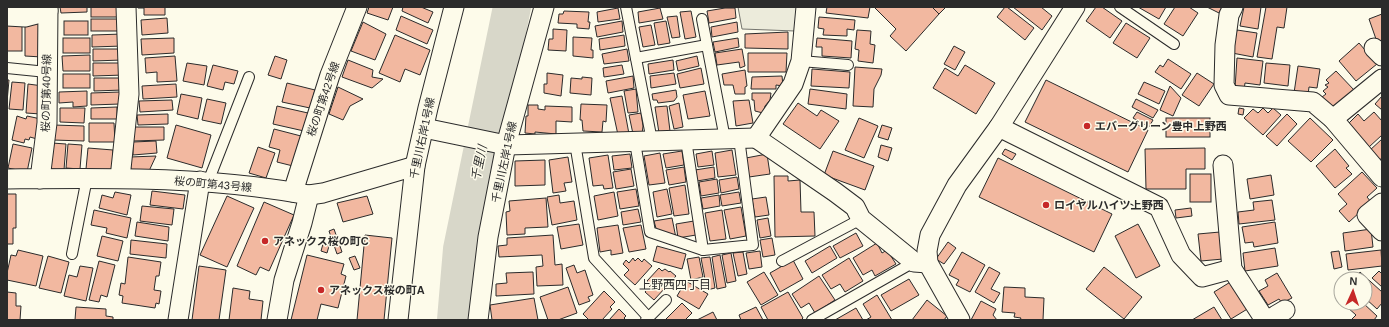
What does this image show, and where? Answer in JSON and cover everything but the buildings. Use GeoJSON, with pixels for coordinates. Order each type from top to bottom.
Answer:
{"type":"FeatureCollection","features":[{"type":"Feature","properties":{"kind":"street"},"geometry":{"type":"LineString","coordinates":[[120,178],[129,94],[126,7]]}},
{"type":"Feature","properties":{"kind":"street","name":"桜の町第42号線"},"geometry":{"type":"LineString","coordinates":[[276,320],[284,280],[302,223],[301,193],[330,75],[357,7]]}},
{"type":"Feature","properties":{"kind":"street","name":"千里川右岸1号線"},"geometry":{"type":"LineString","coordinates":[[398,320],[415,166],[454,7]]}},
{"type":"Feature","properties":{"kind":"street","name":"千里川左岸1号線"},"geometry":{"type":"LineString","coordinates":[[478,320],[488,237],[502,145],[544,7]]}},
{"type":"Feature","properties":{"kind":"street"},"geometry":{"type":"LineString","coordinates":[[740,138],[793,84],[801,62],[806,7]]}},
{"type":"Feature","properties":{"kind":"street"},"geometry":{"type":"LineString","coordinates":[[921,263],[927,251],[930,234],[957,186],[999,127],[1075,7]]}},
{"type":"Feature","properties":{"kind":"street"},"geometry":{"type":"LineString","coordinates":[[1233,7],[1229,15],[1224,45],[1224,85],[1229,95],[1313,102],[1333,119],[1382,177]]}},
{"type":"Feature","properties":{"kind":"street"},"geometry":{"type":"LineString","coordinates":[[7,16],[25,17],[48,9]]}},
{"type":"Feature","properties":{"kind":"street","name":"桜の町第40号線"},"geometry":{"type":"LineString","coordinates":[[40,179],[47,122],[48,9]]}},
{"type":"Feature","properties":{"kind":"street"},"geometry":{"type":"LineString","coordinates":[[1333,119],[1382,79]]}},
{"type":"Feature","properties":{"kind":"street"},"geometry":{"type":"LineString","coordinates":[[999,127],[1159,207],[1181,256],[1202,277],[1232,269]]}},
{"type":"Feature","properties":{"kind":"street"},"geometry":{"type":"LineString","coordinates":[[424,128],[502,145],[740,138],[835,192],[855,207],[861,219],[921,263],[960,320]]}},
{"type":"Feature","properties":{"kind":"street"},"geometry":{"type":"LineString","coordinates":[[1223,165],[1232,269],[1265,320]]}},
{"type":"Feature","properties":{"kind":"street","name":"桜の町第43号線"},"geometry":{"type":"LineString","coordinates":[[7,179],[120,178],[204,182],[301,193],[323,193],[415,166]]}},
{"type":"Feature","properties":{"kind":"street"},"geometry":{"type":"LineString","coordinates":[[178,320],[204,182]]}},
{"type":"Feature","properties":{"kind":"street"},"geometry":{"type":"LineString","coordinates":[[1382,203],[1367,215],[1382,231]]}},
{"type":"Feature","properties":{"kind":"street"},"geometry":{"type":"LineString","coordinates":[[1268,320],[1285,310]]}},
{"type":"Feature","properties":{"kind":"lane"},"geometry":{"type":"LineString","coordinates":[[626,7],[636,58],[644,141],[650,232],[703,250],[753,245],[740,138],[707,45],[702,19]]}},
{"type":"Feature","properties":{"kind":"lane"},"geometry":{"type":"LineString","coordinates":[[1120,7],[1174,44]]}},
{"type":"Feature","properties":{"kind":"lane"},"geometry":{"type":"LineString","coordinates":[[636,58],[707,45]]}},
{"type":"Feature","properties":{"kind":"lane"},"geometry":{"type":"LineString","coordinates":[[801,62],[848,65]]}},
{"type":"Feature","properties":{"kind":"lane"},"geometry":{"type":"LineString","coordinates":[[7,68],[47,72]]}},
{"type":"Feature","properties":{"kind":"lane"},"geometry":{"type":"LineString","coordinates":[[204,182],[249,77]]}},
{"type":"Feature","properties":{"kind":"lane"},"geometry":{"type":"LineString","coordinates":[[686,140],[703,250]]}},
{"type":"Feature","properties":{"kind":"lane"},"geometry":{"type":"LineString","coordinates":[[575,143],[594,258],[647,318],[666,300]]}},
{"type":"Feature","properties":{"kind":"lane"},"geometry":{"type":"LineString","coordinates":[[72,254],[87,178]]}},
{"type":"Feature","properties":{"kind":"lane"},"geometry":{"type":"LineString","coordinates":[[782,261],[861,219]]}},
{"type":"Feature","properties":{"kind":"lane"},"geometry":{"type":"LineString","coordinates":[[812,320],[921,263]]}},
{"type":"Feature","properties":{"kind":"shaded area"},"geometry":{"type":"Polygon","coordinates":[[[738,7],[798,7],[795,31],[742,29],[738,7]]]}},
{"type":"Feature","properties":{"kind":"waterway","name":"千里川"},"geometry":{"type":"LineString","coordinates":[[456,320],[462,249],[512,7]]}},
{"type":"Feature","properties":{"kind":"place","name":"エバーグリーン豊中上野西"},"geometry":{"type":"Point","coordinates":[1087,126]}},
{"type":"Feature","properties":{"kind":"place","name":"ロイヤルハイツ上野西"},"geometry":{"type":"Point","coordinates":[1046,205]}},
{"type":"Feature","properties":{"kind":"place","name":"アネックス桜の町C"},"geometry":{"type":"Point","coordinates":[265,241]}},
{"type":"Feature","properties":{"kind":"place","name":"アネックス桜の町A"},"geometry":{"type":"Point","coordinates":[321,290]}},
{"type":"Feature","properties":{"kind":"district","name":"上野西四丁目"},"geometry":{"type":"Point","coordinates":[675,285]}}]}
